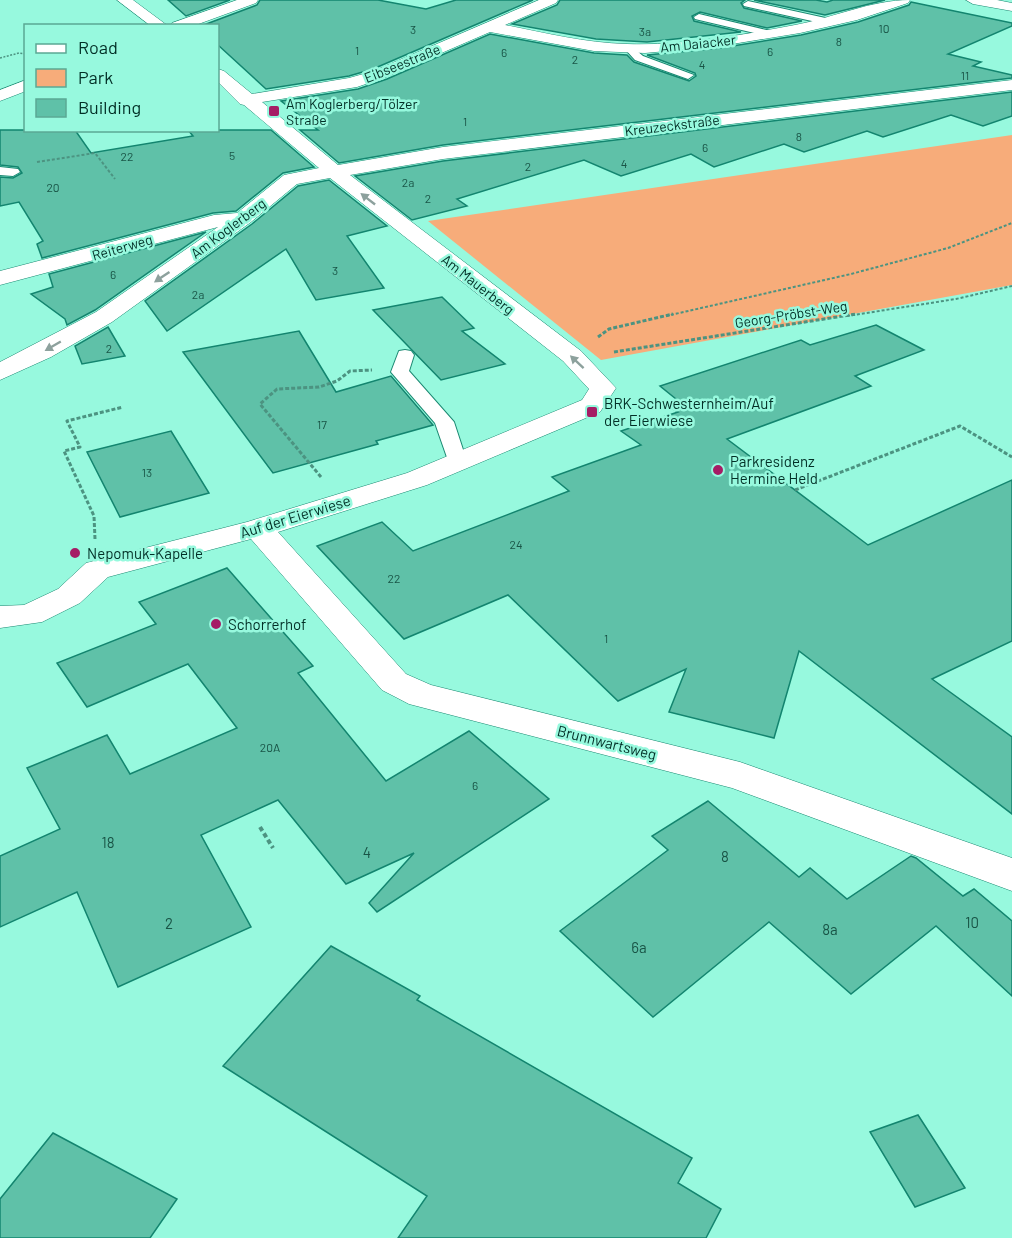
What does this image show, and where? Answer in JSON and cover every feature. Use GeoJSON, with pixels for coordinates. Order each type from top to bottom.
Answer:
{"type":"FeatureCollection","features":[{"type":"Feature","properties":{"kind":"street"},"geometry":{"type":"LineString","coordinates":[[124,0],[158,24]]}},
{"type":"Feature","properties":{"kind":"street"},"geometry":{"type":"LineString","coordinates":[[183,24],[251,0]]}},
{"type":"Feature","properties":{"kind":"street","name":"Eibseestraße"},"geometry":{"type":"LineString","coordinates":[[246,100],[351,83],[380,74],[551,0]]}},
{"type":"Feature","properties":{"kind":"street","name":"Am Daiacker"},"geometry":{"type":"LineString","coordinates":[[489,27],[599,46],[631,49],[724,41],[771,34],[852,18],[903,0]]}},
{"type":"Feature","properties":{"kind":"street"},"geometry":{"type":"LineString","coordinates":[[973,0],[1012,7]]}},
{"type":"Feature","properties":{"kind":"street"},"geometry":{"type":"LineString","coordinates":[[219,75],[246,100],[332,170]]}},
{"type":"Feature","properties":{"kind":"street","name":"Kreuzeckstraße"},"geometry":{"type":"LineString","coordinates":[[332,170],[443,153],[977,91],[1012,85]]}},
{"type":"Feature","properties":{"kind":"street"},"geometry":{"type":"LineString","coordinates":[[0,96],[24,86]]}},
{"type":"Feature","properties":{"kind":"street","name":"Am Koglerberg"},"geometry":{"type":"LineString","coordinates":[[0,372],[42,352],[104,317],[244,218],[291,179],[332,170]]}},
{"type":"Feature","properties":{"kind":"street","name":"Am Mauerberg"},"geometry":{"type":"LineString","coordinates":[[332,170],[572,356],[603,388],[591,406]]}},
{"type":"Feature","properties":{"kind":"street","name":"Reiterweg"},"geometry":{"type":"LineString","coordinates":[[0,278],[214,221],[244,218]]}},
{"type":"Feature","properties":{"kind":"street","name":"Auf der Eierwiese"},"geometry":{"type":"LineString","coordinates":[[0,617],[30,615],[69,596],[97,570],[258,528],[417,479],[591,406]]}},
{"type":"Feature","properties":{"kind":"street","name":"Brunnwartsweg"},"geometry":{"type":"LineString","coordinates":[[258,528],[394,682],[421,694],[740,776],[1012,875]]}},
{"type":"Feature","properties":{"kind":"lane"},"geometry":{"type":"LineString","coordinates":[[748,4],[830,22]]}},
{"type":"Feature","properties":{"kind":"lane"},"geometry":{"type":"LineString","coordinates":[[699,17],[771,34]]}},
{"type":"Feature","properties":{"kind":"lane"},"geometry":{"type":"LineString","coordinates":[[631,49],[639,58],[688,75]]}},
{"type":"Feature","properties":{"kind":"lane"},"geometry":{"type":"LineString","coordinates":[[405,355],[400,372],[444,422],[457,462]]}},
{"type":"Feature","properties":{"kind":"path"},"geometry":{"type":"LineString","coordinates":[[0,58],[24,52]]}},
{"type":"Feature","properties":{"kind":"path"},"geometry":{"type":"LineString","coordinates":[[32,163],[95,153],[115,179]]}},
{"type":"Feature","properties":{"kind":"path"},"geometry":{"type":"LineString","coordinates":[[572,356],[609,329],[862,271],[948,248],[1012,223]]}},
{"type":"Feature","properties":{"kind":"path","name":"Georg-Pröbst-Weg"},"geometry":{"type":"LineString","coordinates":[[572,356],[608,353],[956,299],[1012,286]]}},
{"type":"Feature","properties":{"kind":"path"},"geometry":{"type":"LineString","coordinates":[[343,502],[260,404],[277,389],[318,387],[337,381],[350,371],[371,369],[378,372]]}},
{"type":"Feature","properties":{"kind":"path"},"geometry":{"type":"LineString","coordinates":[[97,570],[94,516],[64,451],[80,447],[67,421],[123,407]]}},
{"type":"Feature","properties":{"kind":"path"},"geometry":{"type":"LineString","coordinates":[[795,490],[960,426],[1012,457]]}},
{"type":"Feature","properties":{"kind":"path"},"geometry":{"type":"LineString","coordinates":[[260,827],[273,848]]}},
{"type":"Feature","properties":{"kind":"green space"},"geometry":{"type":"Polygon","coordinates":[[[1012,135],[1012,285],[601,360],[428,221],[1012,135]]]}},
{"type":"Feature","properties":{"kind":"building"},"geometry":{"type":"Polygon","coordinates":[[[168,0],[230,0],[186,16],[168,0]]]}},
{"type":"Feature","properties":{"kind":"building"},"geometry":{"type":"Polygon","coordinates":[[[260,0],[378,0],[426,9],[456,0],[533,0],[373,69],[349,76],[266,89],[219,46],[219,24],[206,24],[257,5],[260,0]]]}},
{"type":"Feature","properties":{"kind":"building"},"geometry":{"type":"Polygon","coordinates":[[[560,0],[745,0],[741,3],[744,8],[802,21],[767,28],[700,12],[692,16],[694,21],[741,32],[647,42],[596,39],[512,24],[557,5],[560,0]]]}},
{"type":"Feature","properties":{"kind":"building"},"geometry":{"type":"Polygon","coordinates":[[[754,0],[827,2],[885,0],[825,15],[754,0]]]}},
{"type":"Feature","properties":{"kind":"building"},"geometry":{"type":"Polygon","coordinates":[[[911,2],[1012,23],[1012,26],[948,54],[981,62],[973,66],[1012,75],[1012,78],[443,145],[339,163],[300,130],[318,130],[281,101],[358,89],[387,79],[490,34],[594,53],[627,55],[634,62],[689,81],[696,76],[695,73],[647,55],[720,48],[801,35],[858,22],[909,5],[911,2]]]}},
{"type":"Feature","properties":{"kind":"building"},"geometry":{"type":"Polygon","coordinates":[[[1012,92],[1012,116],[983,126],[951,115],[883,137],[867,131],[804,152],[784,144],[714,167],[691,154],[621,176],[584,160],[457,199],[467,206],[412,220],[355,176],[443,161],[1012,92]]]}},
{"type":"Feature","properties":{"kind":"building"},"geometry":{"type":"Polygon","coordinates":[[[0,130],[76,132],[91,153],[193,136],[190,132],[271,130],[314,167],[283,173],[236,211],[213,213],[42,258],[37,244],[43,241],[19,202],[0,206],[0,177],[13,178],[22,173],[18,167],[0,165],[0,130]]]}},
{"type":"Feature","properties":{"kind":"building"},"geometry":{"type":"Polygon","coordinates":[[[329,180],[387,226],[347,236],[384,288],[316,300],[286,249],[167,331],[145,301],[252,224],[298,186],[329,180]]]}},
{"type":"Feature","properties":{"kind":"building"},"geometry":{"type":"Polygon","coordinates":[[[206,232],[95,310],[67,325],[65,319],[31,294],[53,287],[49,274],[206,232]]]}},
{"type":"Feature","properties":{"kind":"building"},"geometry":{"type":"Polygon","coordinates":[[[442,297],[474,328],[462,331],[505,364],[441,380],[373,310],[442,297]]]}},
{"type":"Feature","properties":{"kind":"building"},"geometry":{"type":"Polygon","coordinates":[[[876,325],[924,350],[855,376],[871,386],[727,439],[868,545],[1012,480],[1012,641],[932,679],[1012,737],[1012,814],[799,651],[774,738],[669,712],[686,669],[618,701],[508,595],[404,639],[317,546],[382,522],[413,551],[569,491],[552,477],[641,445],[621,431],[678,412],[665,404],[676,399],[660,386],[801,340],[810,345],[876,325]]]}},
{"type":"Feature","properties":{"kind":"building"},"geometry":{"type":"Polygon","coordinates":[[[108,327],[125,356],[82,364],[75,346],[108,327]]]}},
{"type":"Feature","properties":{"kind":"building"},"geometry":{"type":"Polygon","coordinates":[[[299,331],[336,392],[391,376],[433,425],[376,441],[378,444],[273,473],[183,352],[299,331]]]}},
{"type":"Feature","properties":{"kind":"building"},"geometry":{"type":"Polygon","coordinates":[[[171,431],[209,493],[120,517],[87,452],[171,431]]]}},
{"type":"Feature","properties":{"kind":"building"},"geometry":{"type":"Polygon","coordinates":[[[227,568],[313,666],[298,673],[386,781],[469,731],[549,799],[377,912],[369,903],[414,853],[346,884],[278,800],[201,835],[251,927],[118,987],[77,892],[0,927],[0,856],[60,829],[27,768],[107,735],[130,774],[237,728],[188,664],[87,707],[57,663],[156,624],[139,602],[227,568]]]}},
{"type":"Feature","properties":{"kind":"building"},"geometry":{"type":"Polygon","coordinates":[[[708,801],[799,877],[810,868],[847,899],[911,856],[963,896],[974,889],[1012,921],[1012,996],[936,926],[851,994],[769,922],[653,1017],[560,931],[668,850],[652,836],[708,801]]]}},
{"type":"Feature","properties":{"kind":"building"},"geometry":{"type":"Polygon","coordinates":[[[331,946],[420,996],[417,1000],[692,1158],[678,1183],[721,1209],[706,1238],[398,1238],[427,1196],[223,1066],[331,946]]]}},
{"type":"Feature","properties":{"kind":"building"},"geometry":{"type":"Polygon","coordinates":[[[918,1115],[965,1188],[915,1207],[870,1132],[918,1115]]]}},
{"type":"Feature","properties":{"kind":"building"},"geometry":{"type":"Polygon","coordinates":[[[53,1133],[177,1199],[150,1238],[0,1238],[0,1199],[53,1133]]]}},
{"type":"Feature","properties":{"kind":"place","name":"Am Koglerberg/Tölzer Straße"},"geometry":{"type":"Point","coordinates":[274,111]}},
{"type":"Feature","properties":{"kind":"place","name":"BRK-Schwesternheim/Auf der Eierwiese"},"geometry":{"type":"Point","coordinates":[592,412]}},
{"type":"Feature","properties":{"kind":"place","name":"Parkresidenz Hermine Held"},"geometry":{"type":"Point","coordinates":[718,470]}},
{"type":"Feature","properties":{"kind":"place","name":"Nepomuk-Kapelle"},"geometry":{"type":"Point","coordinates":[75,553]}},
{"type":"Feature","properties":{"kind":"place","name":"Schorrerhof"},"geometry":{"type":"Point","coordinates":[216,624]}}]}
